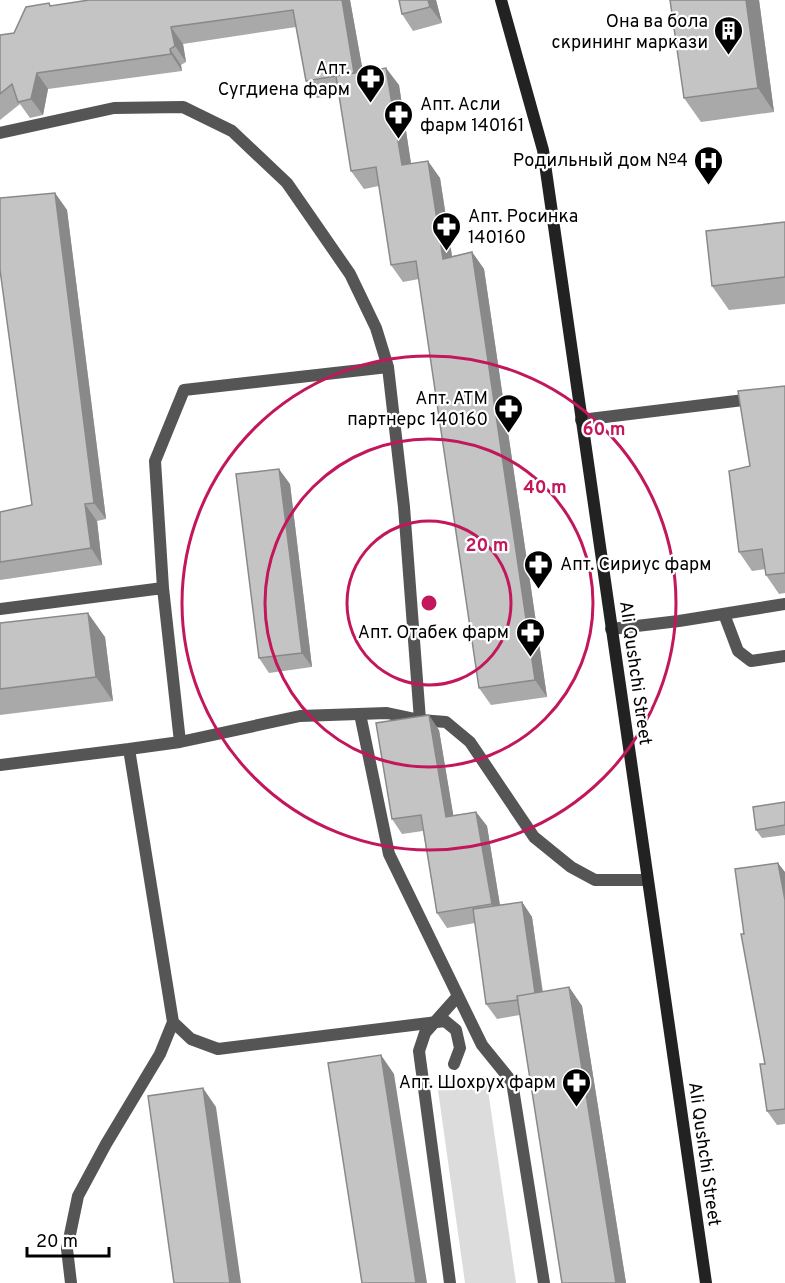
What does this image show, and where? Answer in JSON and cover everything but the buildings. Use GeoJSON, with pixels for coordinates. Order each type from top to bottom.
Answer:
{"type":"FeatureCollection","features":[{"type":"Feature","properties":{"kind":"main road","name":"Ali Qushchi Street"},"geometry":{"type":"LineString","coordinates":[[501,0],[543,150],[706,1283]]}},
{"type":"Feature","properties":{"kind":"street"},"geometry":{"type":"LineString","coordinates":[[0,133],[114,108],[183,107],[232,130],[287,183],[350,274],[376,328],[388,367],[404,507],[420,720]]}},
{"type":"Feature","properties":{"kind":"street"},"geometry":{"type":"LineString","coordinates":[[180,742],[163,588],[155,461],[184,390],[388,367]]}},
{"type":"Feature","properties":{"kind":"street"},"geometry":{"type":"LineString","coordinates":[[581,420],[785,396]]}},
{"type":"Feature","properties":{"kind":"street"},"geometry":{"type":"LineString","coordinates":[[0,609],[163,588]]}},
{"type":"Feature","properties":{"kind":"street"},"geometry":{"type":"LineString","coordinates":[[611,629],[785,604]]}},
{"type":"Feature","properties":{"kind":"street"},"geometry":{"type":"LineString","coordinates":[[724,614],[738,651],[751,662],[785,656]]}},
{"type":"Feature","properties":{"kind":"street"},"geometry":{"type":"LineString","coordinates":[[0,765],[180,742],[300,716],[387,713],[420,720],[446,722],[470,742],[534,837],[571,867],[596,880],[647,880]]}},
{"type":"Feature","properties":{"kind":"street"},"geometry":{"type":"LineString","coordinates":[[360,714],[389,854],[482,1045],[512,1082],[544,1283]]}},
{"type":"Feature","properties":{"kind":"street"},"geometry":{"type":"LineString","coordinates":[[71,1283],[67,1249],[78,1196],[160,1054],[173,1022],[129,748]]}},
{"type":"Feature","properties":{"kind":"street"},"geometry":{"type":"LineString","coordinates":[[450,1283],[419,1051],[425,1033],[458,996]]}},
{"type":"Feature","properties":{"kind":"street"},"geometry":{"type":"LineString","coordinates":[[173,1022],[191,1039],[218,1049],[445,1021],[456,1030],[460,1048],[454,1064]]}},
{"type":"Feature","properties":{"kind":"shaded area"},"geometry":{"type":"Polygon","coordinates":[[[486,1076],[516,1283],[465,1283],[437,1083],[486,1076]]]}},
{"type":"Feature","properties":{"kind":"place","name":"Она ва бола скрининг маркази"},"geometry":{"type":"Point","coordinates":[729,56]}},
{"type":"Feature","properties":{"kind":"place","name":"Апт. Сугдиена фарм"},"geometry":{"type":"Point","coordinates":[371,104]}},
{"type":"Feature","properties":{"kind":"place","name":"Апт. Асли фарм 140161"},"geometry":{"type":"Point","coordinates":[399,140]}},
{"type":"Feature","properties":{"kind":"place","name":"Родильный дом №4"},"geometry":{"type":"Point","coordinates":[709,186]}},
{"type":"Feature","properties":{"kind":"place","name":"Апт. Росинка 140160"},"geometry":{"type":"Point","coordinates":[447,252]}},
{"type":"Feature","properties":{"kind":"place","name":"Апт. АТМ партнерс 140160"},"geometry":{"type":"Point","coordinates":[509,434]}},
{"type":"Feature","properties":{"kind":"place","name":"Апт. Сириус фарм"},"geometry":{"type":"Point","coordinates":[539,590]}},
{"type":"Feature","properties":{"kind":"place","name":"Апт. Отабек фарм"},"geometry":{"type":"Point","coordinates":[530,658]}},
{"type":"Feature","properties":{"kind":"place","name":"Апт. Шохрух фарм"},"geometry":{"type":"Point","coordinates":[577,1108]}}]}
